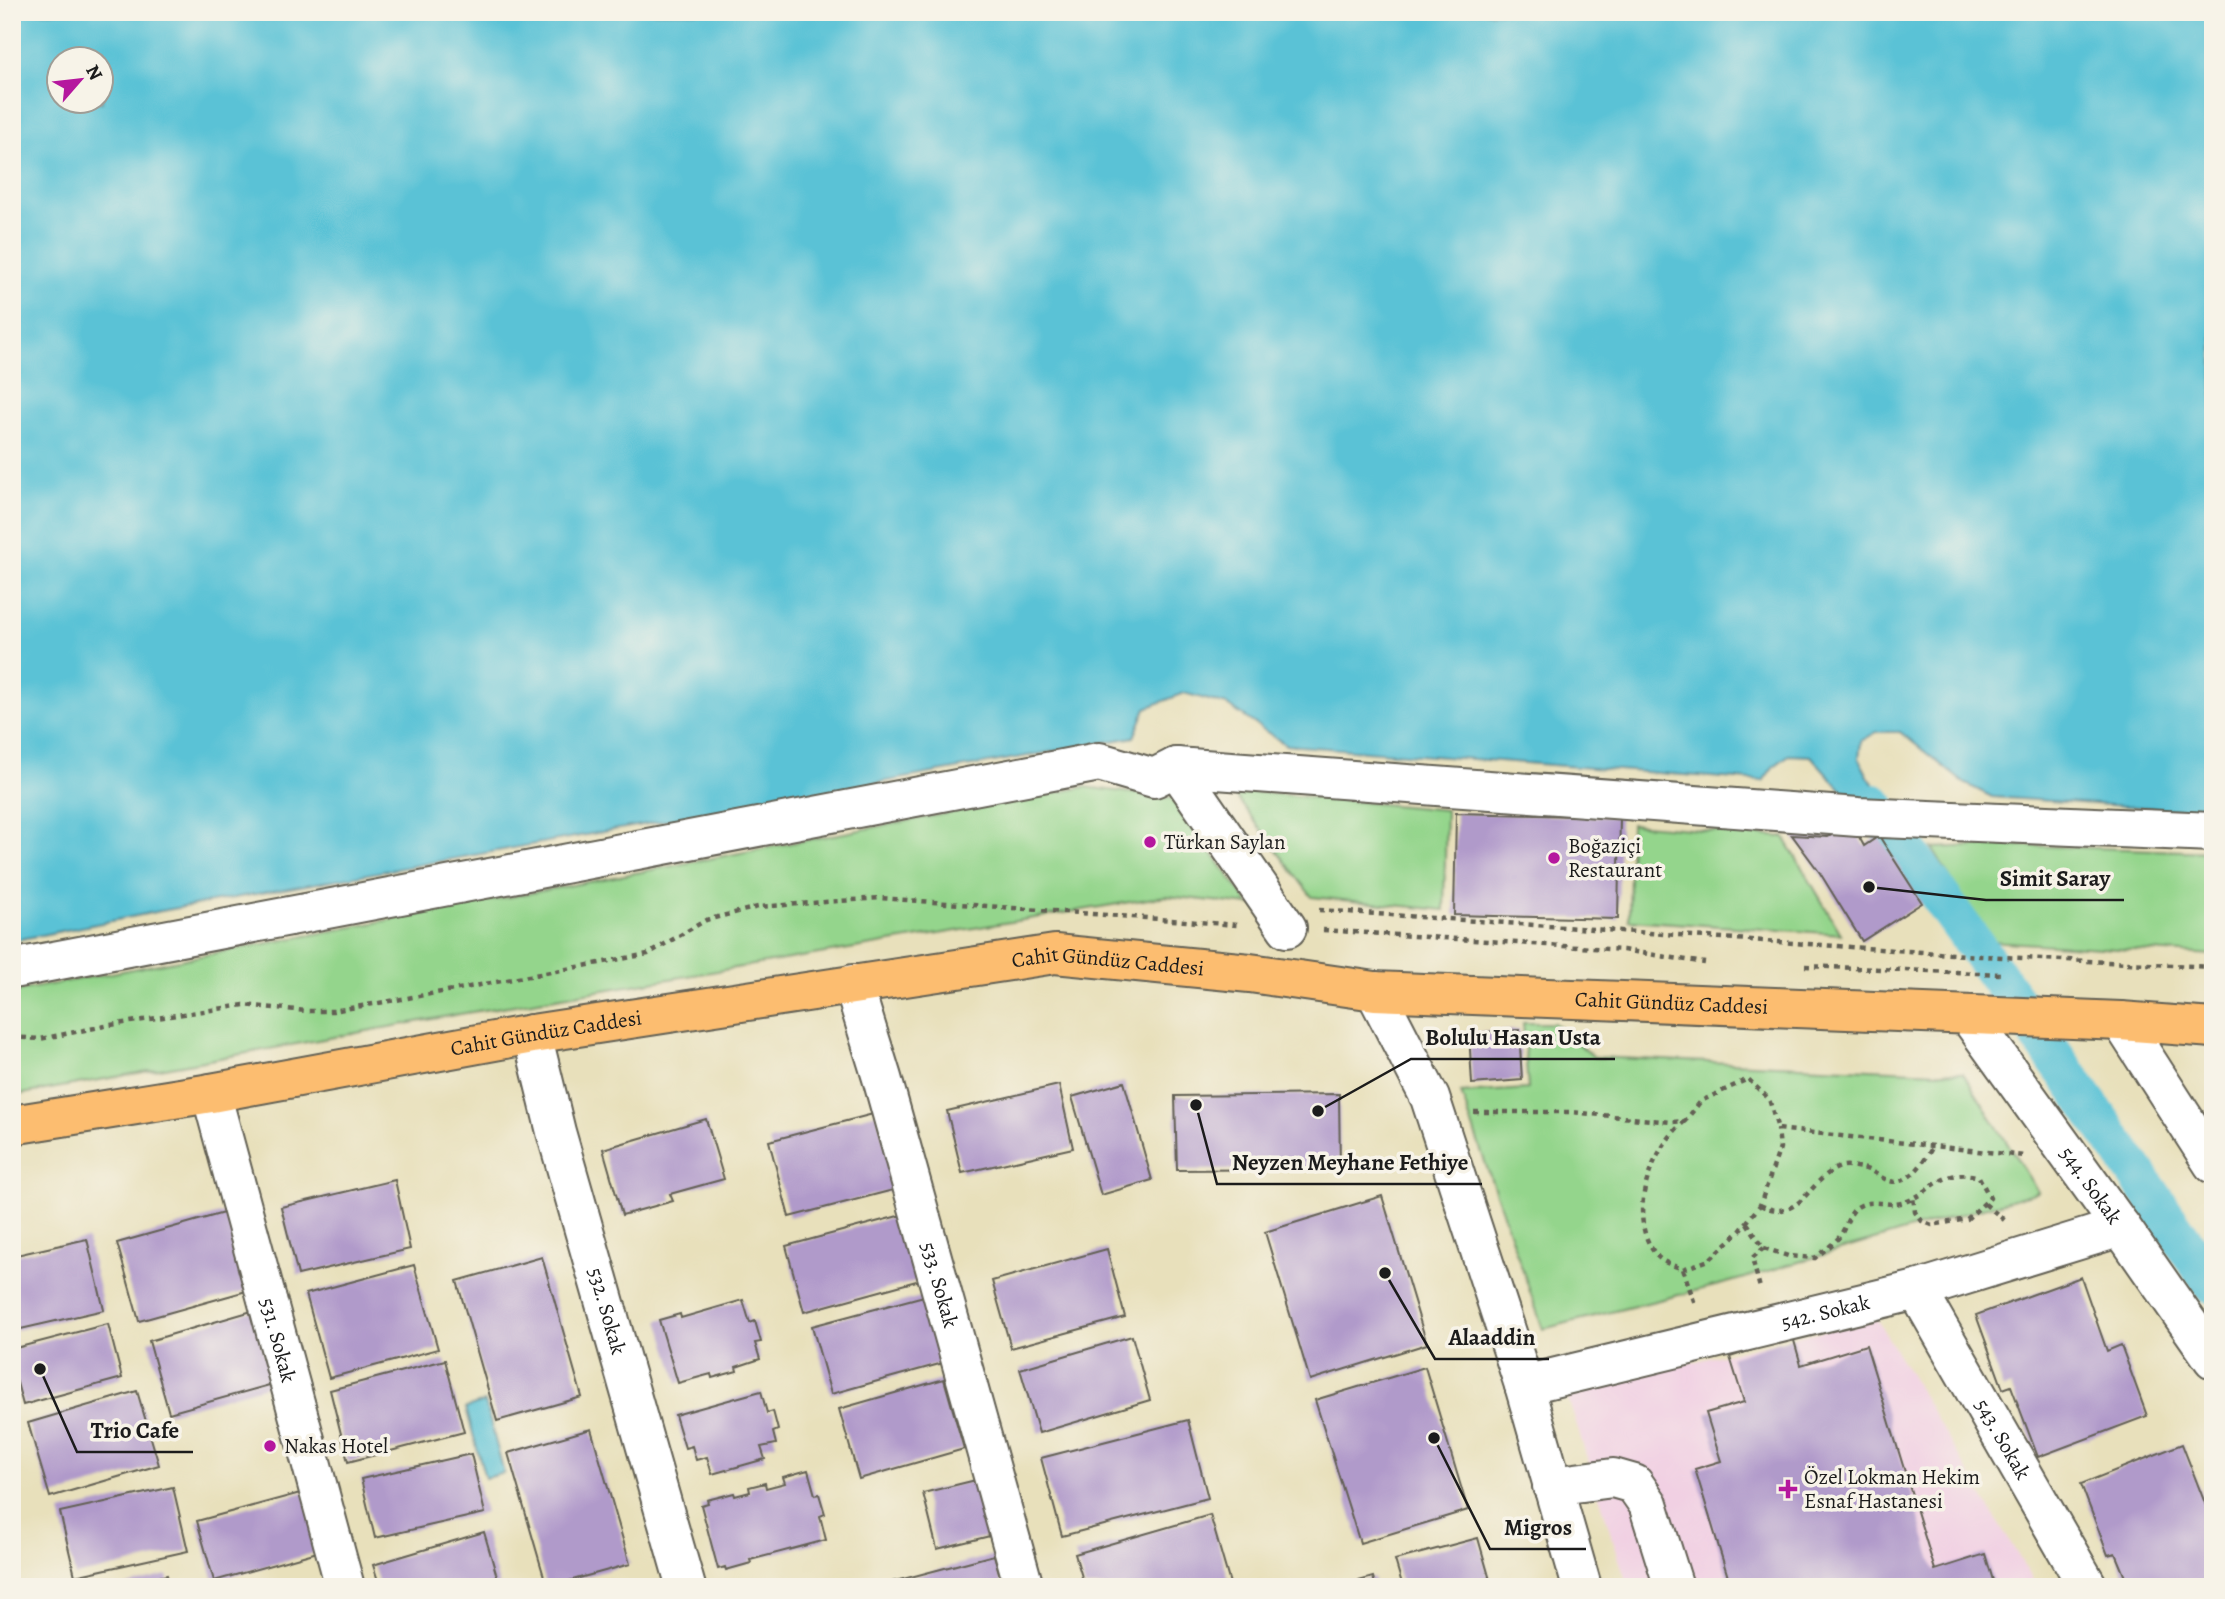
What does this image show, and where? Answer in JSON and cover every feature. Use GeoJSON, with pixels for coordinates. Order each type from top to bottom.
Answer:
{"type":"FeatureCollection","features":[{"type":"Feature","properties":{"kind":"main road","name":"Cahit Gündüz Caddesi"},"geometry":{"type":"LineString","coordinates":[[12,1125],[211,1093],[532,1034],[1055,954],[1250,973],[1375,991],[2121,1021],[2213,1028]]}},
{"type":"Feature","properties":{"kind":"street"},"geometry":{"type":"LineString","coordinates":[[12,969],[1099,762],[1154,778],[1176,767],[1858,817],[2213,832]]}},
{"type":"Feature","properties":{"kind":"street"},"geometry":{"type":"LineString","coordinates":[[1176,767],[1298,919]]}},
{"type":"Feature","properties":{"kind":"street","name":"533. Sokak"},"geometry":{"type":"LineString","coordinates":[[853,984],[886,1091],[1024,1587]]}},
{"type":"Feature","properties":{"kind":"street"},"geometry":{"type":"LineString","coordinates":[[1375,991],[1430,1098],[1524,1385],[1582,1587]]}},
{"type":"Feature","properties":{"kind":"street","name":"544. Sokak"},"geometry":{"type":"LineString","coordinates":[[1968,1015],[2213,1359]]}},
{"type":"Feature","properties":{"kind":"street"},"geometry":{"type":"LineString","coordinates":[[2121,1021],[2213,1164]]}},
{"type":"Feature","properties":{"kind":"street","name":"532. Sokak"},"geometry":{"type":"LineString","coordinates":[[532,1034],[556,1132],[686,1587]]}},
{"type":"Feature","properties":{"kind":"street","name":"531. Sokak"},"geometry":{"type":"LineString","coordinates":[[211,1093],[345,1587]]}},
{"type":"Feature","properties":{"kind":"street","name":"542. Sokak"},"geometry":{"type":"LineString","coordinates":[[1524,1385],[1917,1290],[2121,1227]]}},
{"type":"Feature","properties":{"kind":"street","name":"543. Sokak"},"geometry":{"type":"LineString","coordinates":[[1917,1290],[2088,1587]]}},
{"type":"Feature","properties":{"kind":"street"},"geometry":{"type":"LineString","coordinates":[[1552,1486],[1613,1478],[1634,1483],[1648,1504],[1674,1587]]}},
{"type":"Feature","properties":{"kind":"path"},"geometry":{"type":"LineString","coordinates":[[12,1037],[40,1039],[110,1025],[244,1005],[333,1011],[648,954],[706,920],[758,907],[880,898],[2213,967]]}},
{"type":"Feature","properties":{"kind":"path"},"geometry":{"type":"LineString","coordinates":[[1298,919],[1623,950],[1708,963]]}},
{"type":"Feature","properties":{"kind":"path"},"geometry":{"type":"LineString","coordinates":[[1802,966],[2004,974]]}},
{"type":"Feature","properties":{"kind":"path"},"geometry":{"type":"LineString","coordinates":[[1748,1079],[1769,1099],[1780,1147],[1760,1205],[1747,1223],[1709,1260],[1683,1269],[1660,1260],[1647,1241],[1642,1209],[1648,1173],[1670,1133],[1685,1121],[1701,1101],[1748,1079]]}},
{"type":"Feature","properties":{"kind":"path"},"geometry":{"type":"LineString","coordinates":[[1434,1113],[1571,1112],[1685,1121]]}},
{"type":"Feature","properties":{"kind":"path"},"geometry":{"type":"LineString","coordinates":[[1778,1129],[2074,1162]]}},
{"type":"Feature","properties":{"kind":"path"},"geometry":{"type":"LineString","coordinates":[[1760,1205],[1781,1211],[1792,1207],[1809,1193],[1818,1180],[1842,1166],[1874,1170],[1886,1181],[1900,1181],[1920,1168],[1933,1146]]}},
{"type":"Feature","properties":{"kind":"path"},"geometry":{"type":"LineString","coordinates":[[1747,1223],[1764,1248],[1788,1256],[1815,1258],[1839,1237],[1856,1208],[1864,1203],[1895,1204],[1913,1197],[1942,1178],[1968,1173],[1979,1177],[1990,1198],[1967,1219],[1932,1225],[1922,1221],[1915,1212],[1913,1197]]}},
{"type":"Feature","properties":{"kind":"path"},"geometry":{"type":"LineString","coordinates":[[1764,1248],[1752,1258],[1756,1279],[1776,1324]]}},
{"type":"Feature","properties":{"kind":"shaded area","name":"Özel Lokman Hekim Esnaf Hastanesi"},"geometry":{"type":"Polygon","coordinates":[[[1876,1318],[2037,1587],[1628,1587],[1566,1392],[1876,1318]]]}},
{"type":"Feature","properties":{"kind":"green space"},"geometry":{"type":"Polygon","coordinates":[[[1085,787],[1171,798],[1250,905],[1166,896],[460,1014],[12,1096],[12,992],[1085,787]]]}},
{"type":"Feature","properties":{"kind":"green space"},"geometry":{"type":"Polygon","coordinates":[[[1231,790],[1446,810],[1444,910],[1312,897],[1231,790]]]}},
{"type":"Feature","properties":{"kind":"green space"},"geometry":{"type":"Polygon","coordinates":[[[1631,824],[1784,837],[1841,934],[1629,920],[1631,824]]]}},
{"type":"Feature","properties":{"kind":"green space"},"geometry":{"type":"Polygon","coordinates":[[[2003,845],[2213,852],[2213,955],[1988,941],[1932,848],[2003,845]]]}},
{"type":"Feature","properties":{"kind":"green space"},"geometry":{"type":"Polygon","coordinates":[[[1523,1023],[1554,1023],[1594,1057],[1963,1073],[2038,1192],[1727,1283],[1543,1329],[1461,1093],[1528,1089],[1523,1023]]]}},
{"type":"Feature","properties":{"kind":"water"},"geometry":{"type":"Polygon","coordinates":[[[12,12],[2213,12],[2213,812],[1992,797],[1964,783],[1900,732],[1877,732],[1861,741],[1859,759],[1869,778],[1892,808],[1851,800],[1811,756],[1789,755],[1773,767],[1763,781],[1286,745],[1227,705],[1184,693],[1146,708],[1134,737],[161,911],[12,941],[12,12]]]}},
{"type":"Feature","properties":{"kind":"water"},"geometry":{"type":"Polygon","coordinates":[[[485,1402],[504,1473],[485,1478],[466,1408],[485,1402]]]}},
{"type":"Feature","properties":{"kind":"building"},"geometry":{"type":"Polygon","coordinates":[[[1456,813],[1620,817],[1618,919],[1454,915],[1456,813]]]}},
{"type":"Feature","properties":{"kind":"building"},"geometry":{"type":"Polygon","coordinates":[[[1852,824],[1864,846],[1879,836],[1922,903],[1862,941],[1820,873],[1792,835],[1828,837],[1852,824]]]}},
{"type":"Feature","properties":{"kind":"building"},"geometry":{"type":"Polygon","coordinates":[[[1519,1030],[1522,1080],[1472,1084],[1469,1033],[1519,1030]]]}},
{"type":"Feature","properties":{"kind":"building"},"geometry":{"type":"Polygon","coordinates":[[[1124,1082],[1152,1180],[1101,1195],[1072,1097],[1124,1082]]]}},
{"type":"Feature","properties":{"kind":"building"},"geometry":{"type":"Polygon","coordinates":[[[1059,1085],[1073,1148],[962,1173],[947,1111],[1059,1085]]]}},
{"type":"Feature","properties":{"kind":"building"},"geometry":{"type":"Polygon","coordinates":[[[1339,1094],[1340,1169],[1177,1170],[1175,1096],[1339,1094]]]}},
{"type":"Feature","properties":{"kind":"building"},"geometry":{"type":"Polygon","coordinates":[[[877,1113],[897,1189],[789,1217],[769,1141],[877,1113]]]}},
{"type":"Feature","properties":{"kind":"building"},"geometry":{"type":"Polygon","coordinates":[[[706,1119],[724,1179],[670,1194],[673,1201],[622,1215],[603,1149],[706,1119]]]}},
{"type":"Feature","properties":{"kind":"building"},"geometry":{"type":"Polygon","coordinates":[[[395,1180],[410,1249],[298,1275],[281,1207],[395,1180]]]}},
{"type":"Feature","properties":{"kind":"building"},"geometry":{"type":"Polygon","coordinates":[[[1382,1196],[1427,1344],[1310,1380],[1265,1232],[1382,1196]]]}},
{"type":"Feature","properties":{"kind":"building"},"geometry":{"type":"Polygon","coordinates":[[[227,1212],[250,1290],[139,1321],[117,1243],[227,1212]]]}},
{"type":"Feature","properties":{"kind":"building"},"geometry":{"type":"Polygon","coordinates":[[[902,1215],[920,1280],[804,1312],[786,1246],[902,1215]]]}},
{"type":"Feature","properties":{"kind":"building"},"geometry":{"type":"Polygon","coordinates":[[[87,1239],[104,1310],[12,1331],[12,1256],[87,1239]]]}},
{"type":"Feature","properties":{"kind":"building"},"geometry":{"type":"Polygon","coordinates":[[[1107,1249],[1125,1317],[1011,1348],[992,1281],[1107,1249]]]}},
{"type":"Feature","properties":{"kind":"building"},"geometry":{"type":"Polygon","coordinates":[[[542,1257],[582,1397],[497,1421],[457,1281],[542,1257]]]}},
{"type":"Feature","properties":{"kind":"building"},"geometry":{"type":"Polygon","coordinates":[[[414,1265],[438,1349],[329,1378],[306,1294],[414,1265]]]}},
{"type":"Feature","properties":{"kind":"building"},"geometry":{"type":"Polygon","coordinates":[[[2081,1277],[2107,1351],[2121,1345],[2147,1416],[2038,1457],[2011,1386],[2003,1389],[1976,1315],[2081,1277]]]}},
{"type":"Feature","properties":{"kind":"building"},"geometry":{"type":"Polygon","coordinates":[[[924,1296],[943,1363],[831,1394],[812,1326],[924,1296]]]}},
{"type":"Feature","properties":{"kind":"building"},"geometry":{"type":"Polygon","coordinates":[[[743,1300],[750,1323],[755,1321],[761,1342],[755,1343],[760,1359],[736,1367],[737,1371],[712,1378],[711,1374],[678,1383],[659,1320],[680,1314],[681,1318],[743,1300]]]}},
{"type":"Feature","properties":{"kind":"building"},"geometry":{"type":"Polygon","coordinates":[[[252,1311],[273,1384],[169,1413],[149,1341],[252,1311]]]}},
{"type":"Feature","properties":{"kind":"building"},"geometry":{"type":"Polygon","coordinates":[[[108,1324],[122,1378],[23,1405],[12,1364],[12,1349],[108,1324]]]}},
{"type":"Feature","properties":{"kind":"building"},"geometry":{"type":"Polygon","coordinates":[[[1132,1336],[1150,1400],[1039,1433],[1020,1369],[1132,1336]]]}},
{"type":"Feature","properties":{"kind":"building"},"geometry":{"type":"Polygon","coordinates":[[[1793,1337],[1801,1365],[1866,1345],[1935,1570],[1985,1554],[1995,1587],[1731,1587],[1695,1469],[1721,1461],[1706,1413],[1744,1402],[1730,1357],[1793,1337]]]}},
{"type":"Feature","properties":{"kind":"building"},"geometry":{"type":"Polygon","coordinates":[[[445,1360],[464,1432],[348,1462],[330,1390],[445,1360]]]}},
{"type":"Feature","properties":{"kind":"building"},"geometry":{"type":"Polygon","coordinates":[[[1425,1367],[1468,1510],[1360,1543],[1315,1400],[1425,1367]]]}},
{"type":"Feature","properties":{"kind":"building"},"geometry":{"type":"Polygon","coordinates":[[[944,1379],[964,1449],[859,1479],[839,1409],[944,1379]]]}},
{"type":"Feature","properties":{"kind":"building"},"geometry":{"type":"Polygon","coordinates":[[[137,1391],[159,1465],[50,1497],[28,1423],[137,1391]]]}},
{"type":"Feature","properties":{"kind":"building"},"geometry":{"type":"Polygon","coordinates":[[[761,1391],[767,1413],[773,1411],[778,1430],[773,1432],[776,1444],[761,1447],[765,1459],[712,1474],[707,1457],[696,1460],[692,1446],[685,1448],[675,1415],[761,1391]]]}},
{"type":"Feature","properties":{"kind":"building"},"geometry":{"type":"Polygon","coordinates":[[[1188,1420],[1208,1498],[1062,1536],[1041,1458],[1188,1420]]]}},
{"type":"Feature","properties":{"kind":"building"},"geometry":{"type":"Polygon","coordinates":[[[591,1429],[630,1564],[547,1587],[508,1453],[591,1429]]]}},
{"type":"Feature","properties":{"kind":"building"},"geometry":{"type":"Polygon","coordinates":[[[2182,1444],[2210,1516],[2213,1515],[2213,1587],[2129,1587],[2115,1553],[2108,1555],[2081,1484],[2182,1444]]]}},
{"type":"Feature","properties":{"kind":"building"},"geometry":{"type":"Polygon","coordinates":[[[471,1454],[485,1513],[375,1538],[361,1479],[471,1454]]]}},
{"type":"Feature","properties":{"kind":"building"},"geometry":{"type":"Polygon","coordinates":[[[808,1470],[815,1495],[819,1494],[825,1514],[820,1516],[826,1540],[750,1560],[751,1563],[726,1570],[725,1567],[718,1569],[701,1505],[708,1503],[707,1500],[750,1492],[749,1487],[765,1483],[766,1488],[785,1483],[783,1477],[808,1470]]]}},
{"type":"Feature","properties":{"kind":"building"},"geometry":{"type":"Polygon","coordinates":[[[980,1479],[994,1535],[937,1549],[923,1493],[980,1479]]]}},
{"type":"Feature","properties":{"kind":"building"},"geometry":{"type":"Polygon","coordinates":[[[173,1487],[188,1551],[75,1576],[60,1512],[173,1487]]]}},
{"type":"Feature","properties":{"kind":"building"},"geometry":{"type":"Polygon","coordinates":[[[304,1492],[321,1551],[214,1581],[197,1521],[304,1492]]]}},
{"type":"Feature","properties":{"kind":"building"},"geometry":{"type":"Polygon","coordinates":[[[1210,1515],[1231,1587],[1085,1587],[1075,1554],[1210,1515]]]}},
{"type":"Feature","properties":{"kind":"building"},"geometry":{"type":"Polygon","coordinates":[[[484,1532],[500,1587],[380,1587],[373,1565],[484,1532]]]}},
{"type":"Feature","properties":{"kind":"building"},"geometry":{"type":"Polygon","coordinates":[[[1478,1538],[1492,1587],[1403,1587],[1395,1560],[1478,1538]]]}},
{"type":"Feature","properties":{"kind":"building"},"geometry":{"type":"Polygon","coordinates":[[[994,1555],[1003,1587],[889,1587],[888,1583],[994,1555]]]}},
{"type":"Feature","properties":{"kind":"building"},"geometry":{"type":"Polygon","coordinates":[[[167,1575],[170,1587],[123,1586],[167,1575]]]}},
{"type":"Feature","properties":{"kind":"building"},"geometry":{"type":"Polygon","coordinates":[[[1373,1577],[1376,1587],[1341,1587],[1341,1586],[1373,1577]]]}},
{"type":"Feature","properties":{"kind":"waterway"},"geometry":{"type":"LineString","coordinates":[[1874,804],[2104,1126],[2213,1285]]}},
{"type":"Feature","properties":{"kind":"place","name":"Türkan Saylan"},"geometry":{"type":"Point","coordinates":[1150,842]}},
{"type":"Feature","properties":{"kind":"place","name":"Boğaziçi Restaurant"},"geometry":{"type":"Point","coordinates":[1554,858]}},
{"type":"Feature","properties":{"kind":"place","name":"Simit Saray"},"geometry":{"type":"Point","coordinates":[1869,887]}},
{"type":"Feature","properties":{"kind":"place","name":"Neyzen Meyhane Fethiye"},"geometry":{"type":"Point","coordinates":[1196,1105]}},
{"type":"Feature","properties":{"kind":"place","name":"Bolulu Hasan Usta"},"geometry":{"type":"Point","coordinates":[1318,1111]}},
{"type":"Feature","properties":{"kind":"place","name":"Alaaddin"},"geometry":{"type":"Point","coordinates":[1385,1273]}},
{"type":"Feature","properties":{"kind":"place","name":"Trio Cafe"},"geometry":{"type":"Point","coordinates":[40,1369]}},
{"type":"Feature","properties":{"kind":"place","name":"Migros"},"geometry":{"type":"Point","coordinates":[1434,1438]}},
{"type":"Feature","properties":{"kind":"place","name":"Nakas Hotel"},"geometry":{"type":"Point","coordinates":[270,1446]}},
{"type":"Feature","properties":{"kind":"place","name":"Özel Lokman Hekim Esnaf Hastanesi"},"geometry":{"type":"Point","coordinates":[1788,1489]}}]}
